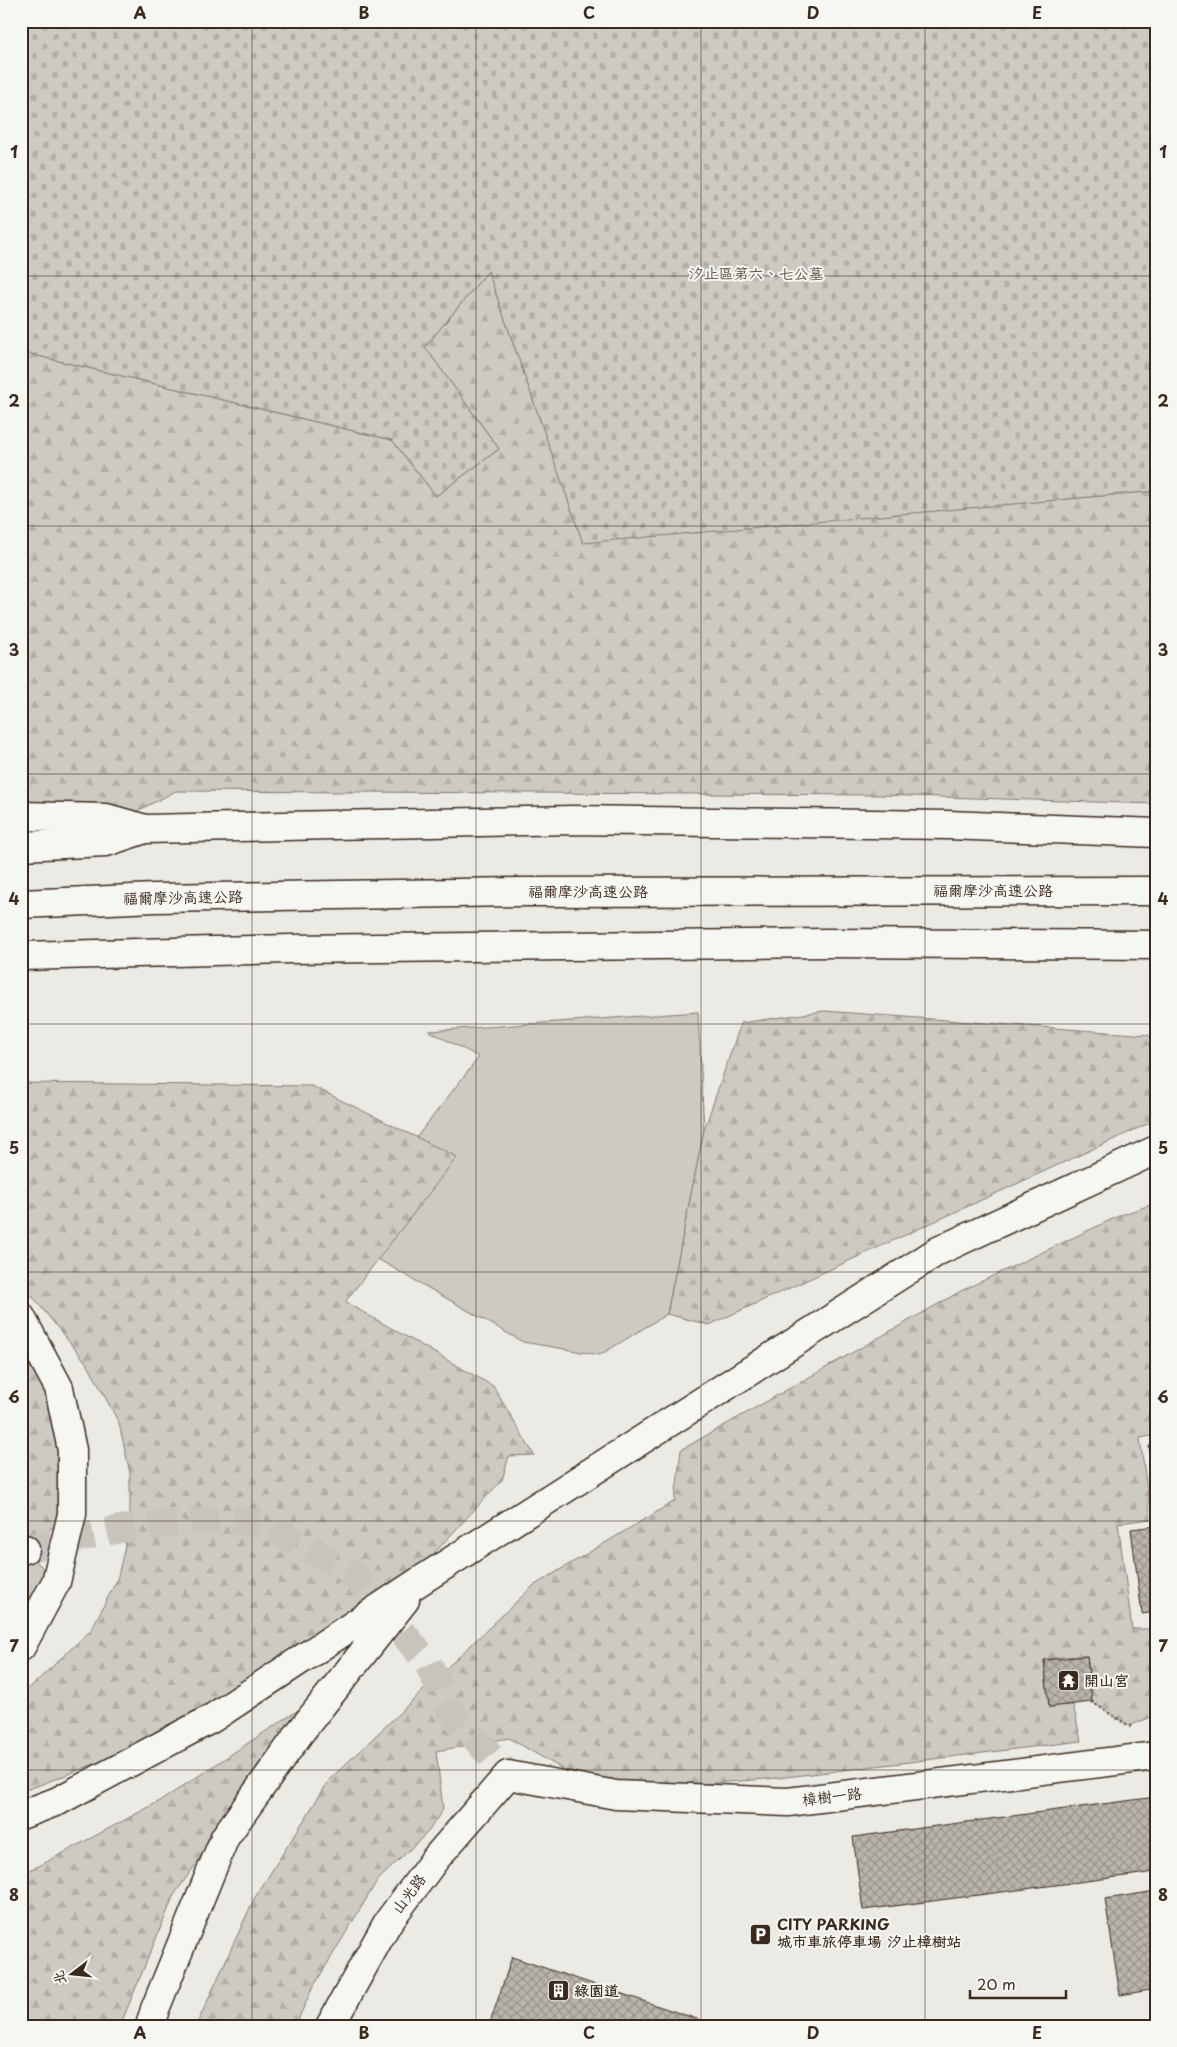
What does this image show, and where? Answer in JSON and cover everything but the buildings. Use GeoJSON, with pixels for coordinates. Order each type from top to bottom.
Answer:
{"type":"FeatureCollection","features":[{"type":"Feature","properties":{"kind":"main road"},"geometry":{"type":"LineString","coordinates":[[21,816],[106,818],[145,829],[572,820],[948,825],[1156,833]]}},
{"type":"Feature","properties":{"kind":"main road"},"geometry":{"type":"LineString","coordinates":[[21,846],[106,842],[145,829]]}},
{"type":"Feature","properties":{"kind":"main road","name":"福爾摩沙高速公路"},"geometry":{"type":"LineString","coordinates":[[21,904],[156,898],[523,892],[1156,891]]}},
{"type":"Feature","properties":{"kind":"main road"},"geometry":{"type":"LineString","coordinates":[[21,956],[291,949],[828,943],[1156,946]]}},
{"type":"Feature","properties":{"kind":"main road"},"geometry":{"type":"LineString","coordinates":[[21,1814],[58,1801],[211,1719],[420,1582],[938,1251],[1156,1150]]}},
{"type":"Feature","properties":{"kind":"main road"},"geometry":{"type":"LineString","coordinates":[[21,1317],[59,1388],[72,1450],[72,1514],[56,1582],[21,1647]]}},
{"type":"Feature","properties":{"kind":"main road"},"geometry":{"type":"LineString","coordinates":[[150,2026],[155,2008],[225,1837],[301,1730],[420,1582]]}},
{"type":"Feature","properties":{"kind":"main road","name":"樟樹一路"},"geometry":{"type":"LineString","coordinates":[[508,1776],[616,1795],[788,1802],[1156,1756]]}},
{"type":"Feature","properties":{"kind":"main road","name":"山光路"},"geometry":{"type":"LineString","coordinates":[[330,2026],[388,1922],[436,1858],[508,1776]]}},
{"type":"Feature","properties":{"kind":"path"},"geometry":{"type":"LineString","coordinates":[[1092,1702],[1136,1732]]}},
{"type":"Feature","properties":{"kind":"green space","name":"汐止區第六、七公墓"},"geometry":{"type":"Polygon","coordinates":[[[21,21],[1156,21],[1156,491],[583,543],[488,271],[425,347],[499,449],[436,496],[392,440],[21,352],[21,21]]]}},
{"type":"Feature","properties":{"kind":"green space"},"geometry":{"type":"Polygon","coordinates":[[[488,271],[583,542],[1156,491],[1156,804],[880,795],[176,791],[99,831],[21,836],[21,352],[392,440],[436,496],[499,449],[425,347],[488,271]]]}},
{"type":"Feature","properties":{"kind":"green space"},"geometry":{"type":"Polygon","coordinates":[[[824,1011],[1148,1035],[1156,1042],[1156,1120],[709,1325],[667,1314],[704,1130],[741,1023],[824,1011]]]}},
{"type":"Feature","properties":{"kind":"green space"},"geometry":{"type":"Polygon","coordinates":[[[698,1012],[704,1130],[667,1314],[600,1355],[523,1342],[339,1237],[479,1057],[429,1031],[698,1012]]]}},
{"type":"Feature","properties":{"kind":"green space"},"geometry":{"type":"Polygon","coordinates":[[[21,1083],[312,1086],[457,1157],[345,1302],[493,1386],[534,1455],[509,1456],[502,1480],[410,1579],[241,1689],[118,1755],[21,1792],[21,1696],[91,1630],[117,1580],[130,1525],[130,1473],[119,1423],[88,1365],[28,1291],[21,1286],[21,1083]]]}},
{"type":"Feature","properties":{"kind":"green space"},"geometry":{"type":"Polygon","coordinates":[[[1156,1203],[1156,1435],[1140,1438],[1151,1519],[1118,1523],[1132,1629],[1156,1629],[1156,1715],[1129,1726],[1092,1702],[1087,1656],[1060,1657],[1044,1660],[1049,1706],[1073,1705],[1081,1741],[778,1778],[602,1792],[509,1738],[436,1751],[443,1809],[428,1832],[377,1881],[312,1989],[295,2026],[196,2026],[254,1899],[330,1779],[533,1586],[675,1501],[681,1450],[961,1291],[1121,1215],[1156,1203]]]}},
{"type":"Feature","properties":{"kind":"green space"},"geometry":{"type":"Polygon","coordinates":[[[21,1317],[59,1388],[72,1514],[21,1550],[21,1317]]]}},
{"type":"Feature","properties":{"kind":"green space"},"geometry":{"type":"Polygon","coordinates":[[[25,1549],[56,1582],[21,1647],[21,1550],[25,1549]]]}},
{"type":"Feature","properties":{"kind":"green space"},"geometry":{"type":"Polygon","coordinates":[[[327,1691],[234,1810],[174,1895],[120,2026],[21,2026],[21,1873],[39,1866],[162,1800],[327,1691]]]}},
{"type":"Feature","properties":{"kind":"tunnel"},"geometry":{"type":"LineString","coordinates":[[25,1549],[120,1529],[226,1519],[266,1524],[354,1575],[428,1663],[449,1709],[508,1775]]}},
{"type":"Feature","properties":{"kind":"place","name":"開山宮"},"geometry":{"type":"Point","coordinates":[1068,1681]}},
{"type":"Feature","properties":{"kind":"place","name":"CITY PARKING 城市車旅停車場 汐止樟樹站"},"geometry":{"type":"Point","coordinates":[761,1934]}},
{"type":"Feature","properties":{"kind":"place","name":"綠園道"},"geometry":{"type":"Point","coordinates":[558,1991]}}]}
